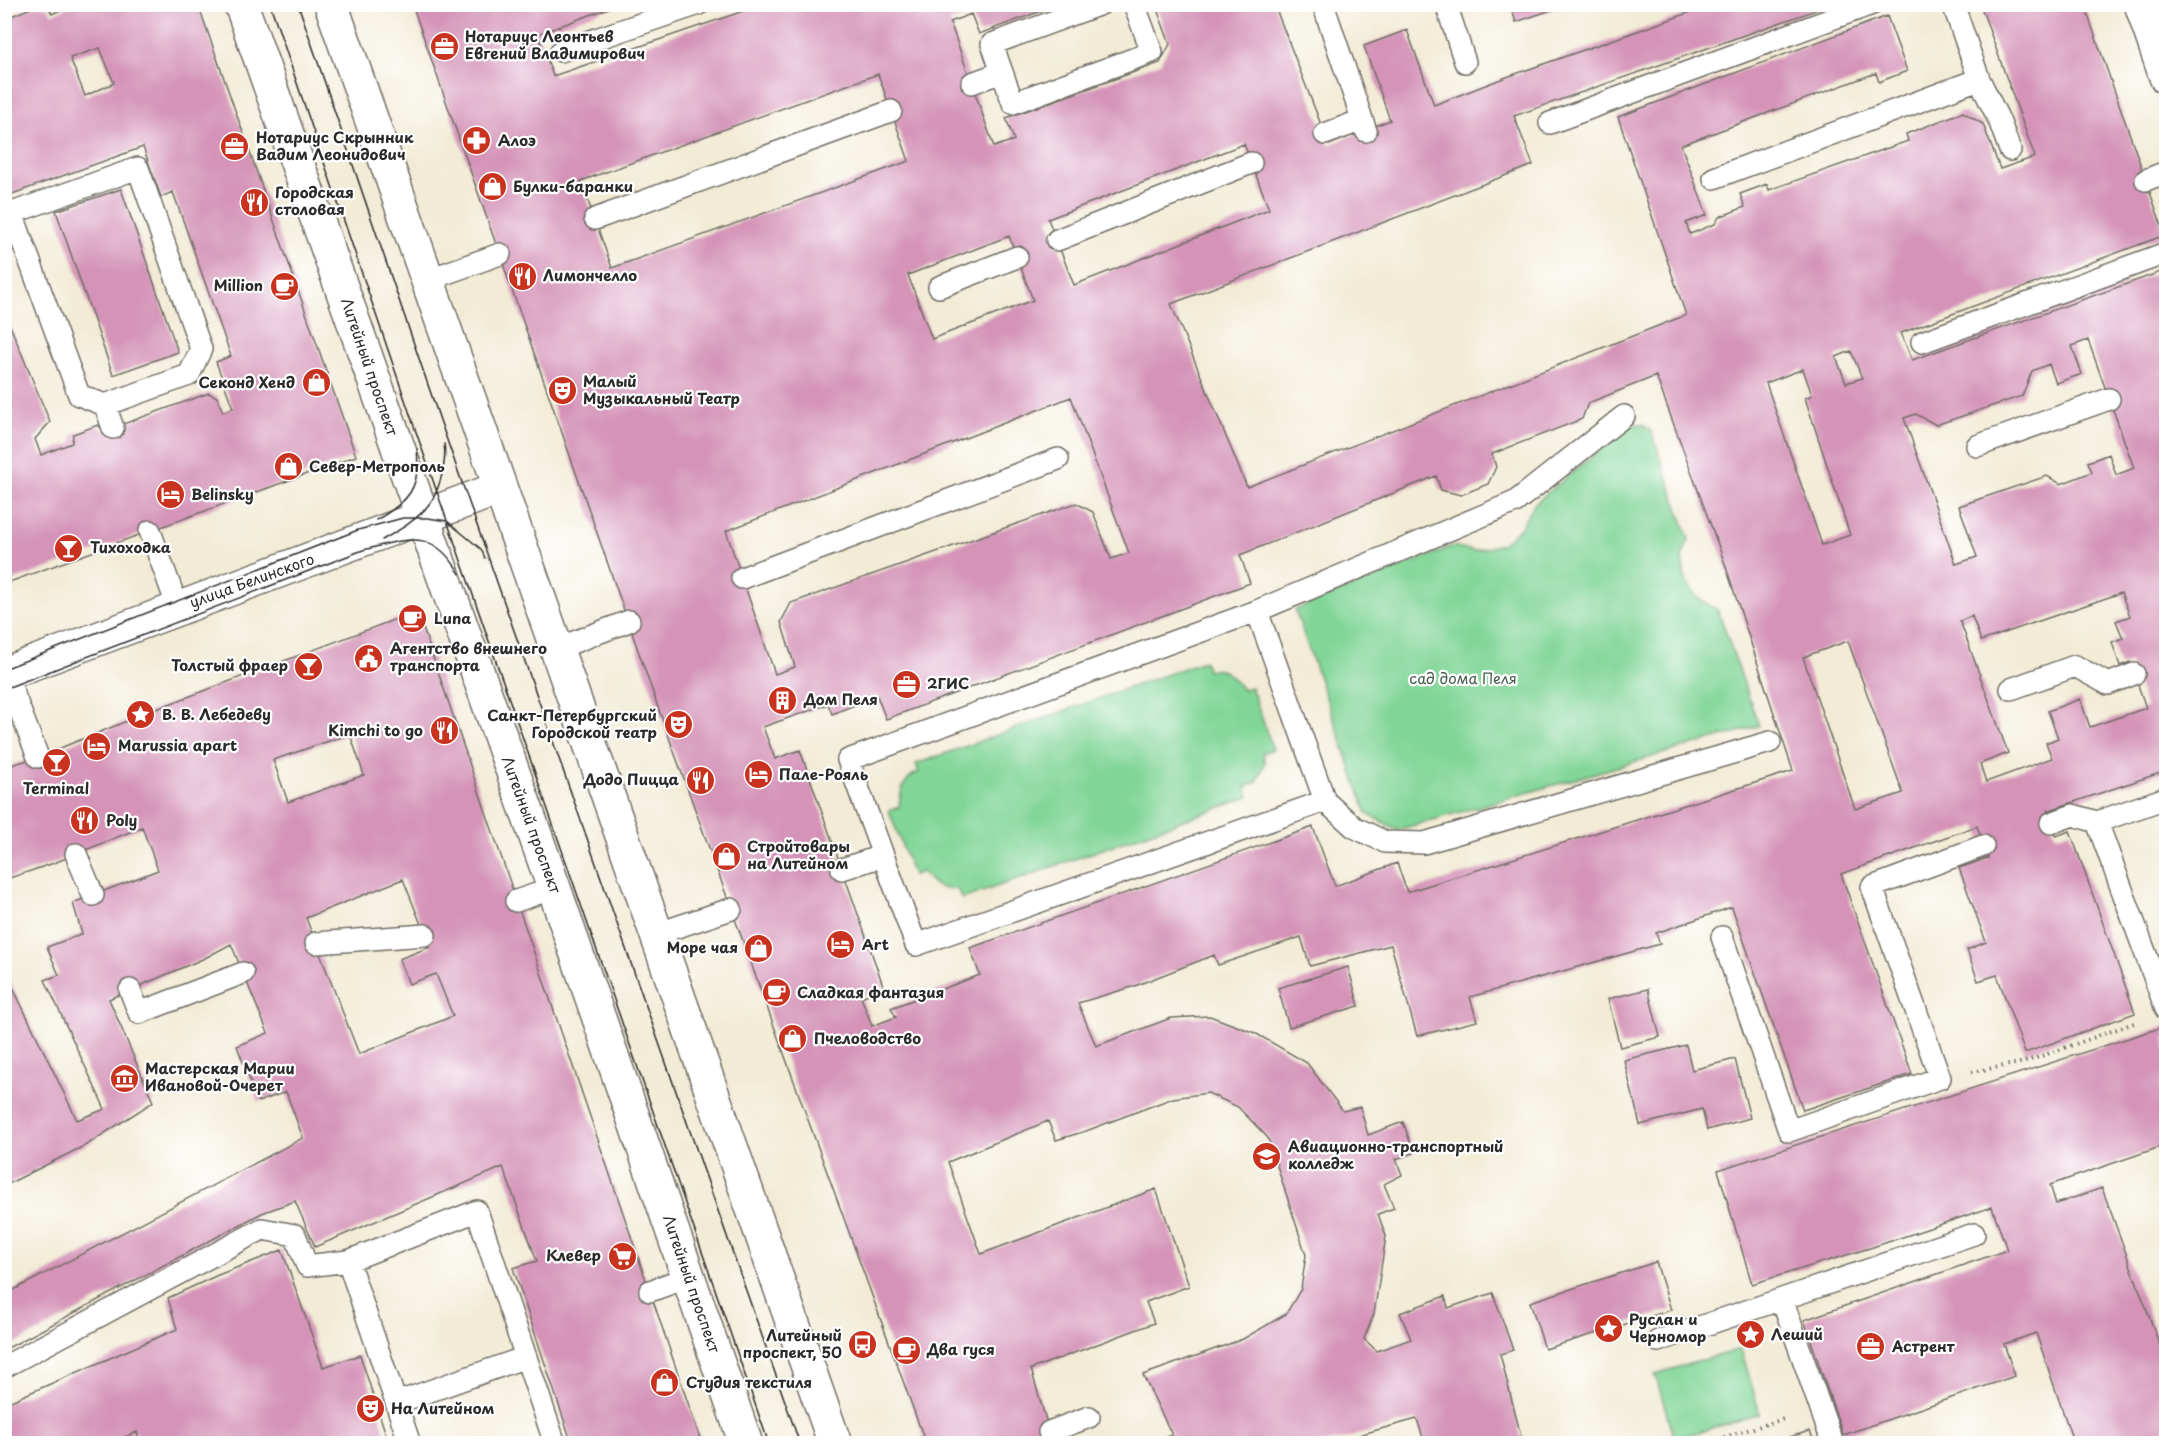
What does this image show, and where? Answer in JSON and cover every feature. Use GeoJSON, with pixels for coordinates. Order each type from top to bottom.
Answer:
{"type":"FeatureCollection","features":[{"type":"Feature","properties":{"kind":"main road","name":"Литейный проспект"},"geometry":{"type":"LineString","coordinates":[[241,4],[554,888],[746,1443]]}},
{"type":"Feature","properties":{"kind":"main road"},"geometry":{"type":"LineString","coordinates":[[331,4],[835,1443]]}},
{"type":"Feature","properties":{"kind":"main road"},"geometry":{"type":"LineString","coordinates":[[2150,9],[2166,77]]}},
{"type":"Feature","properties":{"kind":"main road","name":"улица Белинского"},"geometry":{"type":"LineString","coordinates":[[5,674],[500,488]]}},
{"type":"Feature","properties":{"kind":"lane"},"geometry":{"type":"LineString","coordinates":[[561,51],[699,4]]}},
{"type":"Feature","properties":{"kind":"lane"},"geometry":{"type":"LineString","coordinates":[[1101,4],[992,44],[1013,103],[1152,52],[1134,4]]}},
{"type":"Feature","properties":{"kind":"lane"},"geometry":{"type":"LineString","coordinates":[[1323,4],[1364,125],[1325,134]]}},
{"type":"Feature","properties":{"kind":"lane"},"geometry":{"type":"LineString","coordinates":[[1446,4],[1465,62]]}},
{"type":"Feature","properties":{"kind":"lane"},"geometry":{"type":"LineString","coordinates":[[1550,123],[1872,4]]}},
{"type":"Feature","properties":{"kind":"lane"},"geometry":{"type":"LineString","coordinates":[[1953,4],[1979,79],[1999,120],[2010,150]]}},
{"type":"Feature","properties":{"kind":"lane"},"geometry":{"type":"LineString","coordinates":[[972,83],[1002,72]]}},
{"type":"Feature","properties":{"kind":"lane"},"geometry":{"type":"LineString","coordinates":[[1714,178],[1979,79]]}},
{"type":"Feature","properties":{"kind":"lane"},"geometry":{"type":"LineString","coordinates":[[594,219],[891,111]]}},
{"type":"Feature","properties":{"kind":"lane"},"geometry":{"type":"LineString","coordinates":[[1057,240],[1251,163]]}},
{"type":"Feature","properties":{"kind":"lane"},"geometry":{"type":"LineString","coordinates":[[138,168],[201,349],[189,375],[105,405],[79,395],[8,214],[138,168]]}},
{"type":"Feature","properties":{"kind":"lane"},"geometry":{"type":"LineString","coordinates":[[2146,180],[2166,172]]}},
{"type":"Feature","properties":{"kind":"lane"},"geometry":{"type":"LineString","coordinates":[[1923,342],[2166,253]]}},
{"type":"Feature","properties":{"kind":"lane"},"geometry":{"type":"LineString","coordinates":[[427,280],[500,254]]}},
{"type":"Feature","properties":{"kind":"lane"},"geometry":{"type":"LineString","coordinates":[[939,287],[1017,257]]}},
{"type":"Feature","properties":{"kind":"lane"},"geometry":{"type":"LineString","coordinates":[[1977,446],[2109,399]]}},
{"type":"Feature","properties":{"kind":"lane"},"geometry":{"type":"LineString","coordinates":[[105,405],[113,428]]}},
{"type":"Feature","properties":{"kind":"lane"},"geometry":{"type":"LineString","coordinates":[[1325,801],[916,945],[848,760],[1257,611],[1515,502],[1624,416]]}},
{"type":"Feature","properties":{"kind":"lane"},"geometry":{"type":"LineString","coordinates":[[742,578],[1058,459]]}},
{"type":"Feature","properties":{"kind":"lane"},"geometry":{"type":"LineString","coordinates":[[150,531],[178,608]]}},
{"type":"Feature","properties":{"kind":"lane"},"geometry":{"type":"LineString","coordinates":[[1257,611],[1325,801],[1354,827],[1385,842],[1424,843],[1770,742]]}},
{"type":"Feature","properties":{"kind":"lane"},"geometry":{"type":"LineString","coordinates":[[556,649],[629,621]]}},
{"type":"Feature","properties":{"kind":"lane"},"geometry":{"type":"LineString","coordinates":[[2011,689],[2075,666],[2108,684],[2134,674]]}},
{"type":"Feature","properties":{"kind":"lane"},"geometry":{"type":"LineString","coordinates":[[5,674],[38,757]]}},
{"type":"Feature","properties":{"kind":"lane"},"geometry":{"type":"LineString","coordinates":[[2051,823],[2073,815],[2097,822],[2166,798]]}},
{"type":"Feature","properties":{"kind":"lane"},"geometry":{"type":"LineString","coordinates":[[2097,822],[2166,1010]]}},
{"type":"Feature","properties":{"kind":"lane"},"geometry":{"type":"LineString","coordinates":[[1722,937],[1789,1131],[1940,1078],[1872,886],[1983,846]]}},
{"type":"Feature","properties":{"kind":"lane"},"geometry":{"type":"LineString","coordinates":[[76,854],[93,895]]}},
{"type":"Feature","properties":{"kind":"lane"},"geometry":{"type":"LineString","coordinates":[[842,869],[882,855]]}},
{"type":"Feature","properties":{"kind":"lane"},"geometry":{"type":"LineString","coordinates":[[516,901],[554,888]]}},
{"type":"Feature","properties":{"kind":"lane"},"geometry":{"type":"LineString","coordinates":[[656,934],[731,909]]}},
{"type":"Feature","properties":{"kind":"lane"},"geometry":{"type":"LineString","coordinates":[[316,943],[425,935]]}},
{"type":"Feature","properties":{"kind":"lane"},"geometry":{"type":"LineString","coordinates":[[130,990],[139,1013],[243,973]]}},
{"type":"Feature","properties":{"kind":"lane"},"geometry":{"type":"LineString","coordinates":[[4,1367],[262,1229],[295,1235],[307,1266],[348,1261],[477,1211],[526,1333],[526,1357],[555,1443]]}},
{"type":"Feature","properties":{"kind":"lane"},"geometry":{"type":"LineString","coordinates":[[1658,1341],[1974,1234]]}},
{"type":"Feature","properties":{"kind":"lane"},"geometry":{"type":"LineString","coordinates":[[348,1261],[410,1443]]}},
{"type":"Feature","properties":{"kind":"lane"},"geometry":{"type":"LineString","coordinates":[[650,1291],[688,1277]]}},
{"type":"Feature","properties":{"kind":"lane"},"geometry":{"type":"LineString","coordinates":[[1782,1299],[1833,1443]]}},
{"type":"Feature","properties":{"kind":"lane"},"geometry":{"type":"LineString","coordinates":[[396,1403],[526,1357]]}},
{"type":"Feature","properties":{"kind":"lane"},"geometry":{"type":"LineString","coordinates":[[1049,1432],[1089,1418]]}},
{"type":"Feature","properties":{"kind":"path"},"geometry":{"type":"LineString","coordinates":[[1940,1078],[2025,1062],[2166,1010]]}},
{"type":"Feature","properties":{"kind":"path"},"geometry":{"type":"LineString","coordinates":[[1701,1443],[1820,1408]]}},
{"type":"Feature","properties":{"kind":"green space","name":"сад дома Пеля"},"geometry":{"type":"Polygon","coordinates":[[[1642,424],[1651,431],[1689,539],[1682,557],[1685,580],[1698,599],[1718,610],[1759,726],[1398,830],[1367,814],[1295,610],[1453,546],[1474,551],[1502,544],[1521,527],[1534,504],[1623,431],[1633,425],[1642,424]]]}},
{"type":"Feature","properties":{"kind":"green space"},"geometry":{"type":"Polygon","coordinates":[[[1204,661],[1208,671],[1224,671],[1242,690],[1251,687],[1273,749],[1263,753],[1265,763],[1257,782],[1246,787],[1249,797],[962,899],[957,889],[937,886],[922,872],[913,875],[889,811],[899,807],[903,786],[909,778],[919,772],[916,764],[1204,661]]]}},
{"type":"Feature","properties":{"kind":"green space"},"geometry":{"type":"Polygon","coordinates":[[[1741,1349],[1760,1414],[1674,1439],[1655,1374],[1741,1349]]]}},
{"type":"Feature","properties":{"kind":"building"},"geometry":{"type":"Polygon","coordinates":[[[74,4],[198,4],[356,456],[4,584],[4,311],[50,422],[35,439],[41,455],[72,443],[73,434],[98,425],[104,431],[209,393],[217,397],[223,412],[233,408],[216,362],[231,356],[173,192],[161,197],[143,147],[4,197],[4,19],[38,5],[49,8],[52,14],[74,4]],[[100,48],[70,58],[85,96],[114,83],[100,48]]]}},
{"type":"Feature","properties":{"kind":"building"},"geometry":{"type":"Polygon","coordinates":[[[412,4],[620,4],[538,34],[553,76],[764,4],[1060,4],[979,34],[971,14],[950,22],[994,147],[1014,140],[1006,118],[1160,63],[1170,44],[1155,4],[1274,4],[1329,145],[1390,120],[1364,46],[1407,30],[1434,105],[1714,4],[1833,4],[1514,116],[1533,165],[1171,304],[1247,487],[1686,315],[1618,117],[1887,16],[1907,71],[1879,82],[1876,73],[1681,145],[1707,215],[1686,223],[1690,234],[1715,224],[1719,217],[1745,207],[1740,194],[1767,184],[1769,190],[1908,141],[1906,134],[1963,112],[1983,124],[2000,169],[2035,157],[1980,4],[2084,4],[2165,235],[1901,333],[1912,360],[2166,270],[2166,771],[2047,811],[2056,836],[2070,831],[2135,1013],[2025,1053],[1997,975],[1978,981],[1967,950],[1986,942],[1959,868],[1988,858],[1977,826],[1841,874],[1912,1074],[1803,1110],[1732,907],[1656,933],[1660,944],[1470,997],[1477,1021],[1417,1036],[1391,945],[1310,966],[1301,937],[1218,965],[1214,955],[1132,987],[1078,1003],[1096,1046],[1171,1018],[1210,1016],[1255,1033],[1307,1063],[1343,1111],[1360,1107],[1368,1135],[1403,1122],[1414,1153],[1396,1159],[1402,1175],[1384,1184],[1394,1208],[1378,1214],[1386,1236],[1374,1314],[1364,1339],[1377,1351],[1411,1339],[1400,1313],[1445,1296],[1448,1308],[1493,1293],[1513,1350],[1500,1354],[1523,1444],[1425,1444],[1417,1419],[1326,1444],[1142,1444],[1172,1435],[1143,1375],[1243,1339],[1286,1314],[1301,1289],[1306,1255],[1268,1138],[1238,1107],[1208,1093],[1173,1098],[1056,1140],[1048,1121],[948,1162],[981,1254],[1156,1189],[1189,1286],[1146,1302],[1154,1323],[1031,1369],[1053,1444],[926,1444],[660,713],[412,4]],[[878,74],[581,181],[612,268],[909,161],[878,74]],[[1244,144],[1048,219],[1074,285],[1269,209],[1244,144]],[[1009,236],[908,275],[932,339],[1033,300],[1009,236]],[[2088,340],[2072,346],[2082,374],[2056,383],[2049,364],[2032,371],[2022,396],[1936,425],[1916,414],[1904,418],[1956,564],[1977,557],[1959,506],[2047,476],[2061,484],[2092,472],[2088,462],[2109,454],[2116,475],[2134,468],[2088,340]],[[1851,351],[1836,357],[1846,383],[1862,378],[1851,351]],[[1803,369],[1766,383],[1822,545],[1850,535],[1805,398],[1812,395],[1803,369]],[[1656,376],[1588,403],[1582,419],[1492,454],[1496,467],[1488,484],[1461,495],[1441,490],[1436,476],[1240,555],[1250,583],[886,719],[877,696],[832,714],[828,704],[763,727],[775,759],[800,750],[884,988],[861,997],[872,1026],[896,1017],[891,1008],[980,975],[970,948],[1313,827],[1335,886],[1397,863],[1407,892],[1793,771],[1724,561],[1656,376]],[[1071,397],[726,531],[775,674],[795,667],[781,622],[791,603],[1076,503],[1093,512],[1111,559],[1129,553],[1071,397]],[[2121,593],[1981,641],[1972,616],[1960,621],[2008,753],[1980,764],[1986,782],[2052,758],[2046,743],[2058,738],[2048,711],[2080,699],[2090,727],[2146,708],[2130,662],[2120,666],[2112,642],[2123,638],[2116,621],[2130,616],[2121,593]],[[1848,641],[1803,657],[1855,809],[1903,793],[1848,641]]]}},
{"type":"Feature","properties":{"kind":"building"},"geometry":{"type":"Polygon","coordinates":[[[1510,4],[1565,4],[1566,5],[1516,22],[1510,4]]]}},
{"type":"Feature","properties":{"kind":"building"},"geometry":{"type":"Polygon","coordinates":[[[121,189],[178,352],[113,375],[56,211],[121,189]]]}},
{"type":"Feature","properties":{"kind":"building"},"geometry":{"type":"Polygon","coordinates":[[[412,613],[419,617],[702,1444],[572,1444],[513,1268],[537,1261],[503,1167],[315,1247],[295,1201],[262,1213],[4,1350],[4,1295],[303,1138],[286,1092],[258,1102],[237,1046],[268,1033],[231,944],[205,958],[109,999],[153,1102],[88,1144],[4,1186],[4,969],[77,1120],[105,1109],[45,980],[59,975],[47,947],[82,934],[73,903],[158,870],[142,827],[54,863],[4,880],[4,767],[38,757],[169,704],[412,613]],[[350,734],[273,760],[288,802],[364,775],[350,734]],[[403,879],[306,918],[359,1054],[453,1016],[436,974],[409,984],[399,959],[430,947],[403,879]]]}},
{"type":"Feature","properties":{"kind":"building"},"geometry":{"type":"Polygon","coordinates":[[[1348,967],[1359,1006],[1289,1027],[1278,988],[1348,967]]]}},
{"type":"Feature","properties":{"kind":"building"},"geometry":{"type":"Polygon","coordinates":[[[1648,989],[1660,1037],[1620,1047],[1608,999],[1648,989]]]}},
{"type":"Feature","properties":{"kind":"building"},"geometry":{"type":"Polygon","coordinates":[[[2166,1026],[2166,1145],[2050,1185],[2056,1204],[2102,1188],[2166,1362],[2166,1444],[2074,1444],[2036,1333],[2004,1344],[2015,1376],[1843,1435],[1804,1320],[2007,1250],[1992,1207],[1752,1284],[1718,1170],[2166,1026]]]}},
{"type":"Feature","properties":{"kind":"building"},"geometry":{"type":"Polygon","coordinates":[[[1686,1045],[1692,1070],[1735,1059],[1750,1118],[1707,1130],[1702,1109],[1640,1125],[1624,1060],[1686,1045]]]}},
{"type":"Feature","properties":{"kind":"building"},"geometry":{"type":"Polygon","coordinates":[[[282,1250],[323,1367],[360,1355],[389,1444],[140,1444],[137,1432],[107,1444],[4,1444],[4,1404],[177,1329],[168,1298],[282,1250]]]}},
{"type":"Feature","properties":{"kind":"building"},"geometry":{"type":"Polygon","coordinates":[[[1656,1262],[1671,1310],[1545,1349],[1530,1302],[1656,1262]]]}},
{"type":"Feature","properties":{"kind":"building"},"geometry":{"type":"Polygon","coordinates":[[[1810,1431],[1815,1444],[1769,1444],[1769,1443],[1810,1431]]]}},
{"type":"Feature","properties":{"kind":"tram line"},"geometry":{"type":"LineString","coordinates":[[270,4],[414,426],[769,1444]]}},
{"type":"Feature","properties":{"kind":"tram line"},"geometry":{"type":"LineString","coordinates":[[298,4],[440,420],[800,1444]]}},
{"type":"Feature","properties":{"kind":"tram line"},"geometry":{"type":"LineString","coordinates":[[382,540],[414,519],[430,503],[442,475],[444,444]]}},
{"type":"Feature","properties":{"kind":"tram line"},"geometry":{"type":"LineString","coordinates":[[376,520],[397,507],[410,492],[417,474],[417,449]]}},
{"type":"Feature","properties":{"kind":"tram line"},"geometry":{"type":"LineString","coordinates":[[4,669],[358,530],[403,518],[447,521],[481,549],[485,558]]}},
{"type":"Feature","properties":{"kind":"tram line"},"geometry":{"type":"LineString","coordinates":[[4,689],[363,550],[393,542],[418,540],[429,543],[440,549],[460,574]]}},
{"type":"Feature","properties":{"kind":"place","name":"Нотариус Леонтьев Евгений Владимирович"},"geometry":{"type":"Point","coordinates":[444,46]}},
{"type":"Feature","properties":{"kind":"place","name":"Алоэ"},"geometry":{"type":"Point","coordinates":[477,141]}},
{"type":"Feature","properties":{"kind":"place","name":"Нотариус Скрынник Вадим Леонидович"},"geometry":{"type":"Point","coordinates":[235,147]}},
{"type":"Feature","properties":{"kind":"place","name":"Булки-баранки"},"geometry":{"type":"Point","coordinates":[492,187]}},
{"type":"Feature","properties":{"kind":"place","name":"Городская столовая"},"geometry":{"type":"Point","coordinates":[254,202]}},
{"type":"Feature","properties":{"kind":"place","name":"Лимончелло"},"geometry":{"type":"Point","coordinates":[522,276]}},
{"type":"Feature","properties":{"kind":"place","name":"Million"},"geometry":{"type":"Point","coordinates":[284,286]}},
{"type":"Feature","properties":{"kind":"place","name":"Секонд Хенд"},"geometry":{"type":"Point","coordinates":[316,383]}},
{"type":"Feature","properties":{"kind":"place","name":"Малый Музыкальный Театр"},"geometry":{"type":"Point","coordinates":[562,391]}},
{"type":"Feature","properties":{"kind":"place","name":"Север-Метрополь"},"geometry":{"type":"Point","coordinates":[288,467]}},
{"type":"Feature","properties":{"kind":"place","name":"Belinsky"},"geometry":{"type":"Point","coordinates":[170,495]}},
{"type":"Feature","properties":{"kind":"place","name":"Тихоходка"},"geometry":{"type":"Point","coordinates":[69,548]}},
{"type":"Feature","properties":{"kind":"place","name":"Luna"},"geometry":{"type":"Point","coordinates":[413,619]}},
{"type":"Feature","properties":{"kind":"place","name":"Агентство внешнего транспорта"},"geometry":{"type":"Point","coordinates":[369,658]}},
{"type":"Feature","properties":{"kind":"place","name":"Толстый фраер"},"geometry":{"type":"Point","coordinates":[309,666]}},
{"type":"Feature","properties":{"kind":"place","name":"2ГИС"},"geometry":{"type":"Point","coordinates":[906,684]}},
{"type":"Feature","properties":{"kind":"place","name":"Дом Пеля"},"geometry":{"type":"Point","coordinates":[783,700]}},
{"type":"Feature","properties":{"kind":"place","name":"В. В. Лебедеву"},"geometry":{"type":"Point","coordinates":[141,715]}},
{"type":"Feature","properties":{"kind":"place","name":"Санкт-Петербургский Городской театр"},"geometry":{"type":"Point","coordinates":[678,725]}},
{"type":"Feature","properties":{"kind":"place","name":"Kimchi to go"},"geometry":{"type":"Point","coordinates":[444,731]}},
{"type":"Feature","properties":{"kind":"place","name":"Marussia apart"},"geometry":{"type":"Point","coordinates":[97,746]}},
{"type":"Feature","properties":{"kind":"place","name":"Terminal"},"geometry":{"type":"Point","coordinates":[56,762]}},
{"type":"Feature","properties":{"kind":"place","name":"Пале-Рояль"},"geometry":{"type":"Point","coordinates":[758,775]}},
{"type":"Feature","properties":{"kind":"place","name":"Додо Пицца"},"geometry":{"type":"Point","coordinates":[700,780]}},
{"type":"Feature","properties":{"kind":"place","name":"Poly"},"geometry":{"type":"Point","coordinates":[85,821]}},
{"type":"Feature","properties":{"kind":"place","name":"Стройтовары на Литейном"},"geometry":{"type":"Point","coordinates":[726,856]}},
{"type":"Feature","properties":{"kind":"place","name":"Art"},"geometry":{"type":"Point","coordinates":[841,945]}},
{"type":"Feature","properties":{"kind":"place","name":"Море чая"},"geometry":{"type":"Point","coordinates":[759,948]}},
{"type":"Feature","properties":{"kind":"place","name":"Сладкая фантазия"},"geometry":{"type":"Point","coordinates":[776,993]}},
{"type":"Feature","properties":{"kind":"place","name":"Пчеловодство"},"geometry":{"type":"Point","coordinates":[793,1039]}},
{"type":"Feature","properties":{"kind":"place","name":"Мастерская Марии Ивановой-Очерет"},"geometry":{"type":"Point","coordinates":[124,1078]}},
{"type":"Feature","properties":{"kind":"place","name":"Авиационно-транспортный колледж"},"geometry":{"type":"Point","coordinates":[1267,1156]}},
{"type":"Feature","properties":{"kind":"place","name":"Клевер"},"geometry":{"type":"Point","coordinates":[622,1256]}},
{"type":"Feature","properties":{"kind":"place","name":"Руслан и Черномор"},"geometry":{"type":"Point","coordinates":[1608,1329]}},
{"type":"Feature","properties":{"kind":"place","name":"Леший"},"geometry":{"type":"Point","coordinates":[1750,1335]}},
{"type":"Feature","properties":{"kind":"place","name":"Литейный проспект, 50"},"geometry":{"type":"Point","coordinates":[863,1345]}},
{"type":"Feature","properties":{"kind":"place","name":"Астрент"},"geometry":{"type":"Point","coordinates":[1871,1347]}},
{"type":"Feature","properties":{"kind":"place","name":"Два гуся"},"geometry":{"type":"Point","coordinates":[906,1350]}},
{"type":"Feature","properties":{"kind":"place","name":"Студия текстиля"},"geometry":{"type":"Point","coordinates":[665,1383]}},
{"type":"Feature","properties":{"kind":"place","name":"На Литейном"},"geometry":{"type":"Point","coordinates":[370,1409]}}]}
